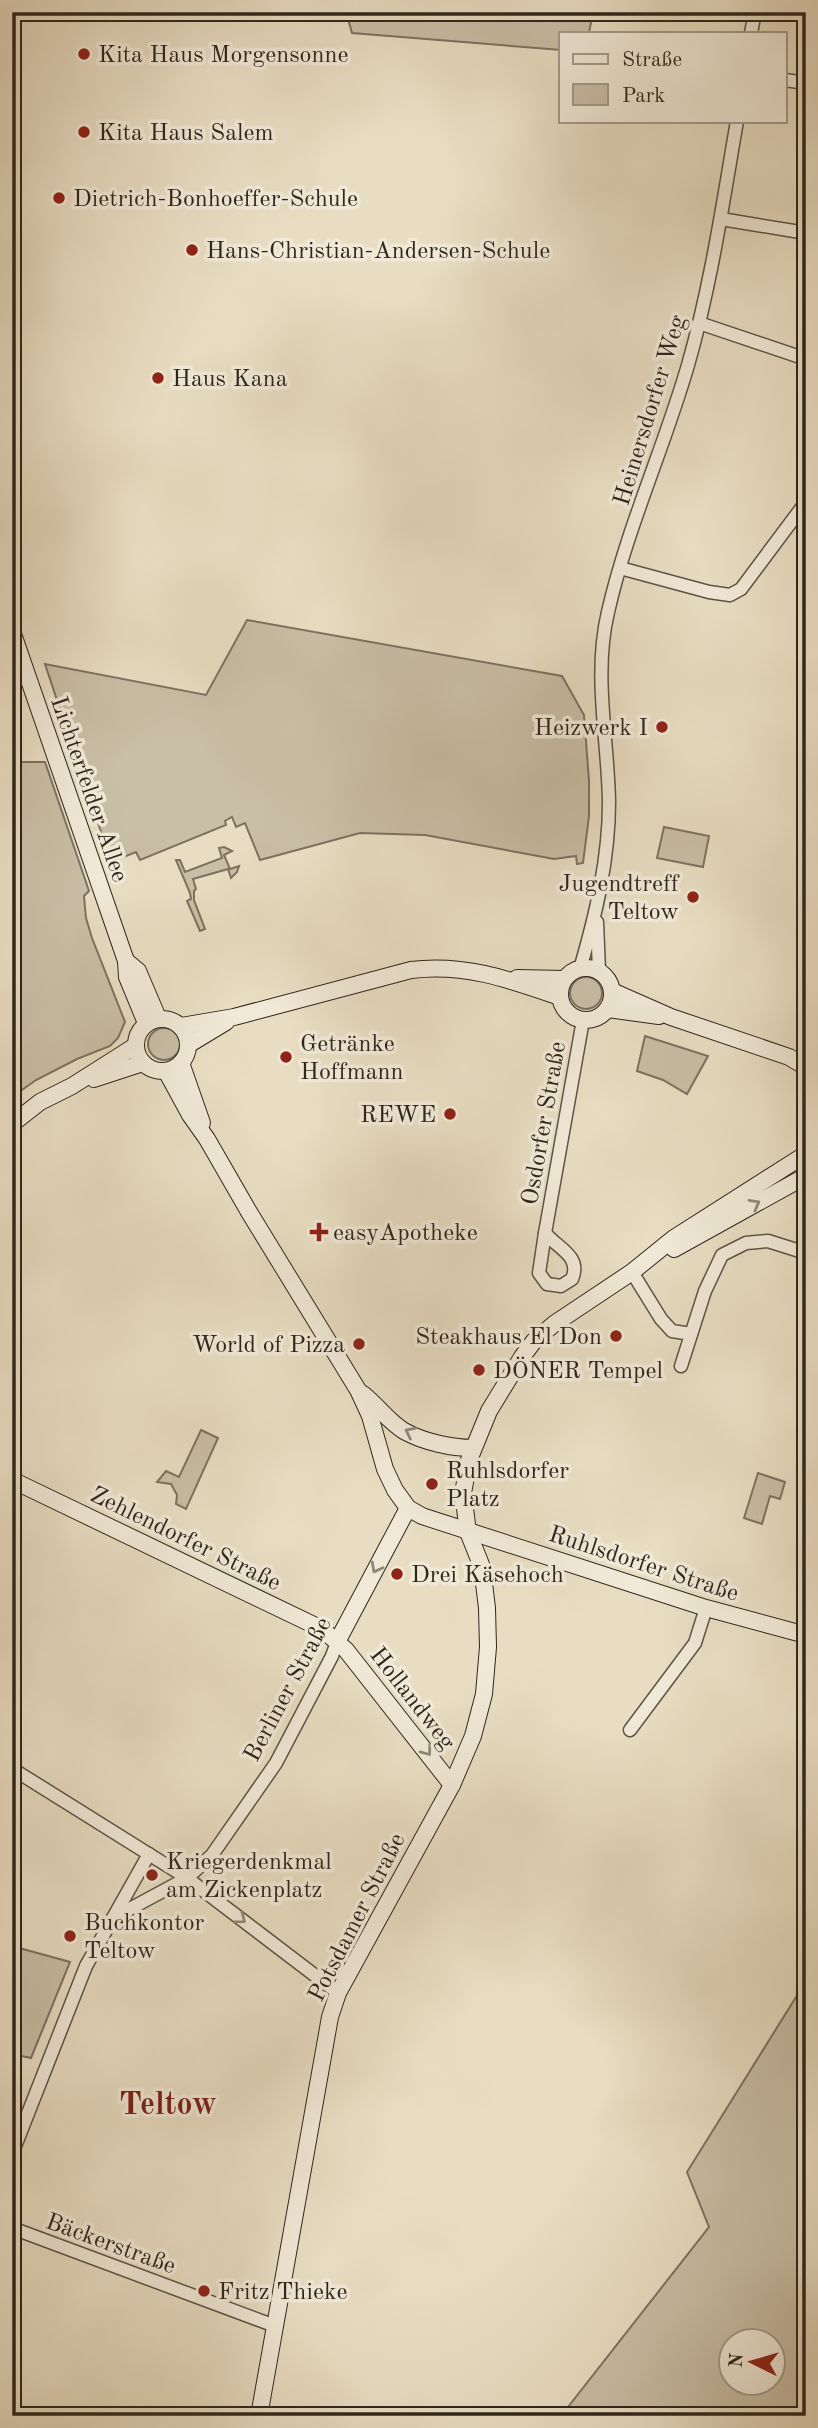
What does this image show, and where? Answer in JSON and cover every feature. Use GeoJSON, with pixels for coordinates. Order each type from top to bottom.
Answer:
{"type":"FeatureCollection","features":[{"type":"Feature","properties":{"kind":"main road","name":"Lichterfelder Allee"},"geometry":{"type":"LineString","coordinates":[[12,631],[126,961],[138,971],[152,1021]]}},
{"type":"Feature","properties":{"kind":"main road"},"geometry":{"type":"LineString","coordinates":[[181,1026],[234,1017],[411,970],[434,967],[458,968],[504,978],[560,998]]}},
{"type":"Feature","properties":{"kind":"main road"},"geometry":{"type":"LineString","coordinates":[[504,978],[564,979],[580,969],[599,971],[606,976],[612,990],[608,1009],[597,1018],[583,1020],[568,1013],[560,998],[564,979]]}},
{"type":"Feature","properties":{"kind":"main road"},"geometry":{"type":"LineString","coordinates":[[612,990],[671,1017],[789,1057],[806,1067]]}},
{"type":"Feature","properties":{"kind":"main road"},"geometry":{"type":"LineString","coordinates":[[608,1009],[671,1017]]}},
{"type":"Feature","properties":{"kind":"main road"},"geometry":{"type":"LineString","coordinates":[[188,1045],[234,1017]]}},
{"type":"Feature","properties":{"kind":"main road"},"geometry":{"type":"LineString","coordinates":[[171,1020],[181,1026],[188,1045],[185,1058],[173,1067],[158,1071],[143,1063],[135,1046],[136,1037],[152,1021],[171,1020]]}},
{"type":"Feature","properties":{"kind":"main road"},"geometry":{"type":"LineString","coordinates":[[12,1124],[40,1102],[72,1086],[135,1046]]}},
{"type":"Feature","properties":{"kind":"main road"},"geometry":{"type":"LineString","coordinates":[[72,1086],[143,1063]]}},
{"type":"Feature","properties":{"kind":"main road"},"geometry":{"type":"LineString","coordinates":[[173,1067],[190,1115],[208,1139],[249,1212],[358,1391],[370,1416],[395,1490],[408,1508],[422,1516],[468,1532]]}},
{"type":"Feature","properties":{"kind":"main road"},"geometry":{"type":"LineString","coordinates":[[632,1272],[674,1237],[806,1154]]}},
{"type":"Feature","properties":{"kind":"main road"},"geometry":{"type":"LineString","coordinates":[[632,1272],[806,1176]]}},
{"type":"Feature","properties":{"kind":"main road","name":"Potsdamer Straße"},"geometry":{"type":"LineString","coordinates":[[259,2416],[324,2044],[338,1993],[452,1785],[473,1736],[484,1694],[488,1647],[487,1608],[482,1567],[468,1532],[463,1493],[473,1448],[489,1412],[534,1341],[554,1324],[632,1272]]}},
{"type":"Feature","properties":{"kind":"main road"},"geometry":{"type":"LineString","coordinates":[[358,1391],[403,1430],[456,1448],[473,1448]]}},
{"type":"Feature","properties":{"kind":"main road","name":"Zehlendorfer Straße"},"geometry":{"type":"LineString","coordinates":[[12,1480],[262,1599],[322,1629],[337,1642]]}},
{"type":"Feature","properties":{"kind":"main road","name":"Berliner Straße"},"geometry":{"type":"LineString","coordinates":[[337,1642],[408,1508]]}},
{"type":"Feature","properties":{"kind":"main road","name":"Ruhlsdorfer Straße"},"geometry":{"type":"LineString","coordinates":[[468,1532],[706,1608],[806,1635]]}},
{"type":"Feature","properties":{"kind":"main road","name":"Hollandweg"},"geometry":{"type":"LineString","coordinates":[[337,1642],[393,1707],[452,1785]]}},
{"type":"Feature","properties":{"kind":"street"},"geometry":{"type":"LineString","coordinates":[[751,32],[755,12]]}},
{"type":"Feature","properties":{"kind":"street"},"geometry":{"type":"LineString","coordinates":[[786,80],[806,83]]}},
{"type":"Feature","properties":{"kind":"street","name":"Heinersdorfer Weg"},"geometry":{"type":"LineString","coordinates":[[596,910],[604,862],[609,800],[601,710],[607,613],[673,412],[699,323],[721,219],[737,122]]}},
{"type":"Feature","properties":{"kind":"street"},"geometry":{"type":"LineString","coordinates":[[721,219],[806,233]]}},
{"type":"Feature","properties":{"kind":"street"},"geometry":{"type":"LineString","coordinates":[[699,323],[806,359]]}},
{"type":"Feature","properties":{"kind":"street"},"geometry":{"type":"LineString","coordinates":[[620,568],[730,595],[740,589],[806,502]]}},
{"type":"Feature","properties":{"kind":"street"},"geometry":{"type":"LineString","coordinates":[[580,969],[596,910]]}},
{"type":"Feature","properties":{"kind":"street"},"geometry":{"type":"LineString","coordinates":[[596,910],[599,971]]}},
{"type":"Feature","properties":{"kind":"street","name":"Osdorfer Straße"},"geometry":{"type":"LineString","coordinates":[[545,1233],[583,1020]]}},
{"type":"Feature","properties":{"kind":"street"},"geometry":{"type":"LineString","coordinates":[[681,1366],[705,1291],[722,1255],[746,1243],[768,1241],[806,1253]]}},
{"type":"Feature","properties":{"kind":"street"},"geometry":{"type":"LineString","coordinates":[[632,1272],[661,1319],[672,1331],[691,1335]]}},
{"type":"Feature","properties":{"kind":"street"},"geometry":{"type":"LineString","coordinates":[[630,1730],[695,1643],[706,1608]]}},
{"type":"Feature","properties":{"kind":"street","name":"Berliner Straße"},"geometry":{"type":"LineString","coordinates":[[113,1918],[187,1878],[212,1856],[276,1763],[337,1642]]}},
{"type":"Feature","properties":{"kind":"street"},"geometry":{"type":"LineString","coordinates":[[12,1772],[19,1773],[187,1878],[338,1993]]}},
{"type":"Feature","properties":{"kind":"street"},"geometry":{"type":"LineString","coordinates":[[12,2154],[86,1966],[149,1854]]}},
{"type":"Feature","properties":{"kind":"street","name":"Bäckerstraße"},"geometry":{"type":"LineString","coordinates":[[12,2228],[275,2326]]}},
{"type":"Feature","properties":{"kind":"green space"},"geometry":{"type":"Polygon","coordinates":[[[346,12],[593,12],[589,32],[559,32],[559,50],[352,33],[346,12]]]}},
{"type":"Feature","properties":{"kind":"green space"},"geometry":{"type":"Polygon","coordinates":[[[247,620],[562,676],[584,715],[589,816],[583,863],[577,864],[576,856],[554,859],[425,835],[360,833],[260,860],[245,823],[236,827],[232,817],[225,821],[226,825],[140,860],[136,852],[111,862],[45,664],[206,695],[247,620]]]}},
{"type":"Feature","properties":{"kind":"green space"},"geometry":{"type":"Polygon","coordinates":[[[12,762],[45,762],[89,891],[84,896],[86,918],[92,938],[125,1022],[118,1038],[110,1046],[36,1080],[12,1097],[12,762]]]}},
{"type":"Feature","properties":{"kind":"green space"},"geometry":{"type":"Polygon","coordinates":[[[664,827],[709,836],[703,867],[657,858],[664,827]]]}},
{"type":"Feature","properties":{"kind":"green space"},"geometry":{"type":"Polygon","coordinates":[[[219,848],[232,851],[224,855],[230,869],[239,866],[237,872],[231,878],[228,869],[193,879],[196,889],[194,900],[205,929],[200,931],[187,901],[191,899],[190,893],[176,860],[180,860],[185,872],[222,858],[219,848]]]}},
{"type":"Feature","properties":{"kind":"green space"},"geometry":{"type":"Polygon","coordinates":[[[586,977],[597,982],[602,993],[597,1004],[586,1009],[575,1004],[570,993],[575,982],[586,977]]]}},
{"type":"Feature","properties":{"kind":"green space"},"geometry":{"type":"Polygon","coordinates":[[[164,1028],[175,1033],[180,1044],[175,1055],[164,1060],[153,1055],[148,1044],[153,1033],[164,1028]]]}},
{"type":"Feature","properties":{"kind":"green space"},"geometry":{"type":"Polygon","coordinates":[[[645,1036],[708,1056],[687,1094],[663,1080],[637,1071],[645,1036]]]}},
{"type":"Feature","properties":{"kind":"green space"},"geometry":{"type":"Polygon","coordinates":[[[201,1430],[218,1438],[186,1509],[176,1504],[177,1495],[171,1484],[157,1482],[166,1471],[179,1477],[201,1430]]]}},
{"type":"Feature","properties":{"kind":"green space"},"geometry":{"type":"Polygon","coordinates":[[[758,1473],[785,1482],[780,1499],[770,1496],[762,1524],[744,1518],[758,1473]]]}},
{"type":"Feature","properties":{"kind":"green space"},"geometry":{"type":"Polygon","coordinates":[[[12,1946],[70,1962],[31,2058],[12,2054],[12,1946]]]}},
{"type":"Feature","properties":{"kind":"green space"},"geometry":{"type":"Polygon","coordinates":[[[806,1981],[806,2416],[561,2416],[709,2227],[687,2172],[806,1981]]]}},
{"type":"Feature","properties":{"kind":"place","name":"Kita Haus Morgensonne"},"geometry":{"type":"Point","coordinates":[84,54]}},
{"type":"Feature","properties":{"kind":"place","name":"Kita Haus Salem"},"geometry":{"type":"Point","coordinates":[84,132]}},
{"type":"Feature","properties":{"kind":"place","name":"Dietrich-Bonhoeffer-Schule"},"geometry":{"type":"Point","coordinates":[59,198]}},
{"type":"Feature","properties":{"kind":"place","name":"Hans-Christian-Andersen-Schule"},"geometry":{"type":"Point","coordinates":[192,250]}},
{"type":"Feature","properties":{"kind":"place","name":"Haus Kana"},"geometry":{"type":"Point","coordinates":[158,378]}},
{"type":"Feature","properties":{"kind":"place","name":"Heizwerk I"},"geometry":{"type":"Point","coordinates":[662,727]}},
{"type":"Feature","properties":{"kind":"place","name":"Jugendtreff Teltow"},"geometry":{"type":"Point","coordinates":[693,897]}},
{"type":"Feature","properties":{"kind":"place","name":"Getränke Hoffmann"},"geometry":{"type":"Point","coordinates":[286,1057]}},
{"type":"Feature","properties":{"kind":"place","name":"REWE"},"geometry":{"type":"Point","coordinates":[450,1114]}},
{"type":"Feature","properties":{"kind":"place","name":"easyApotheke"},"geometry":{"type":"Point","coordinates":[319,1232]}},
{"type":"Feature","properties":{"kind":"place","name":"Steakhaus El Don"},"geometry":{"type":"Point","coordinates":[616,1336]}},
{"type":"Feature","properties":{"kind":"place","name":"World of Pizza"},"geometry":{"type":"Point","coordinates":[359,1344]}},
{"type":"Feature","properties":{"kind":"place","name":"DÖNER Tempel"},"geometry":{"type":"Point","coordinates":[479,1370]}},
{"type":"Feature","properties":{"kind":"place","name":"Ruhlsdorfer Platz"},"geometry":{"type":"Point","coordinates":[432,1484]}},
{"type":"Feature","properties":{"kind":"place","name":"Drei Käsehoch"},"geometry":{"type":"Point","coordinates":[397,1574]}},
{"type":"Feature","properties":{"kind":"place","name":"Kriegerdenkmal am Zickenplatz"},"geometry":{"type":"Point","coordinates":[152,1875]}},
{"type":"Feature","properties":{"kind":"place","name":"Buchkontor Teltow"},"geometry":{"type":"Point","coordinates":[70,1936]}},
{"type":"Feature","properties":{"kind":"place","name":"Fritz Thieke"},"geometry":{"type":"Point","coordinates":[204,2291]}},
{"type":"Feature","properties":{"kind":"district","name":"Teltow"},"geometry":{"type":"Point","coordinates":[168,2103]}}]}
